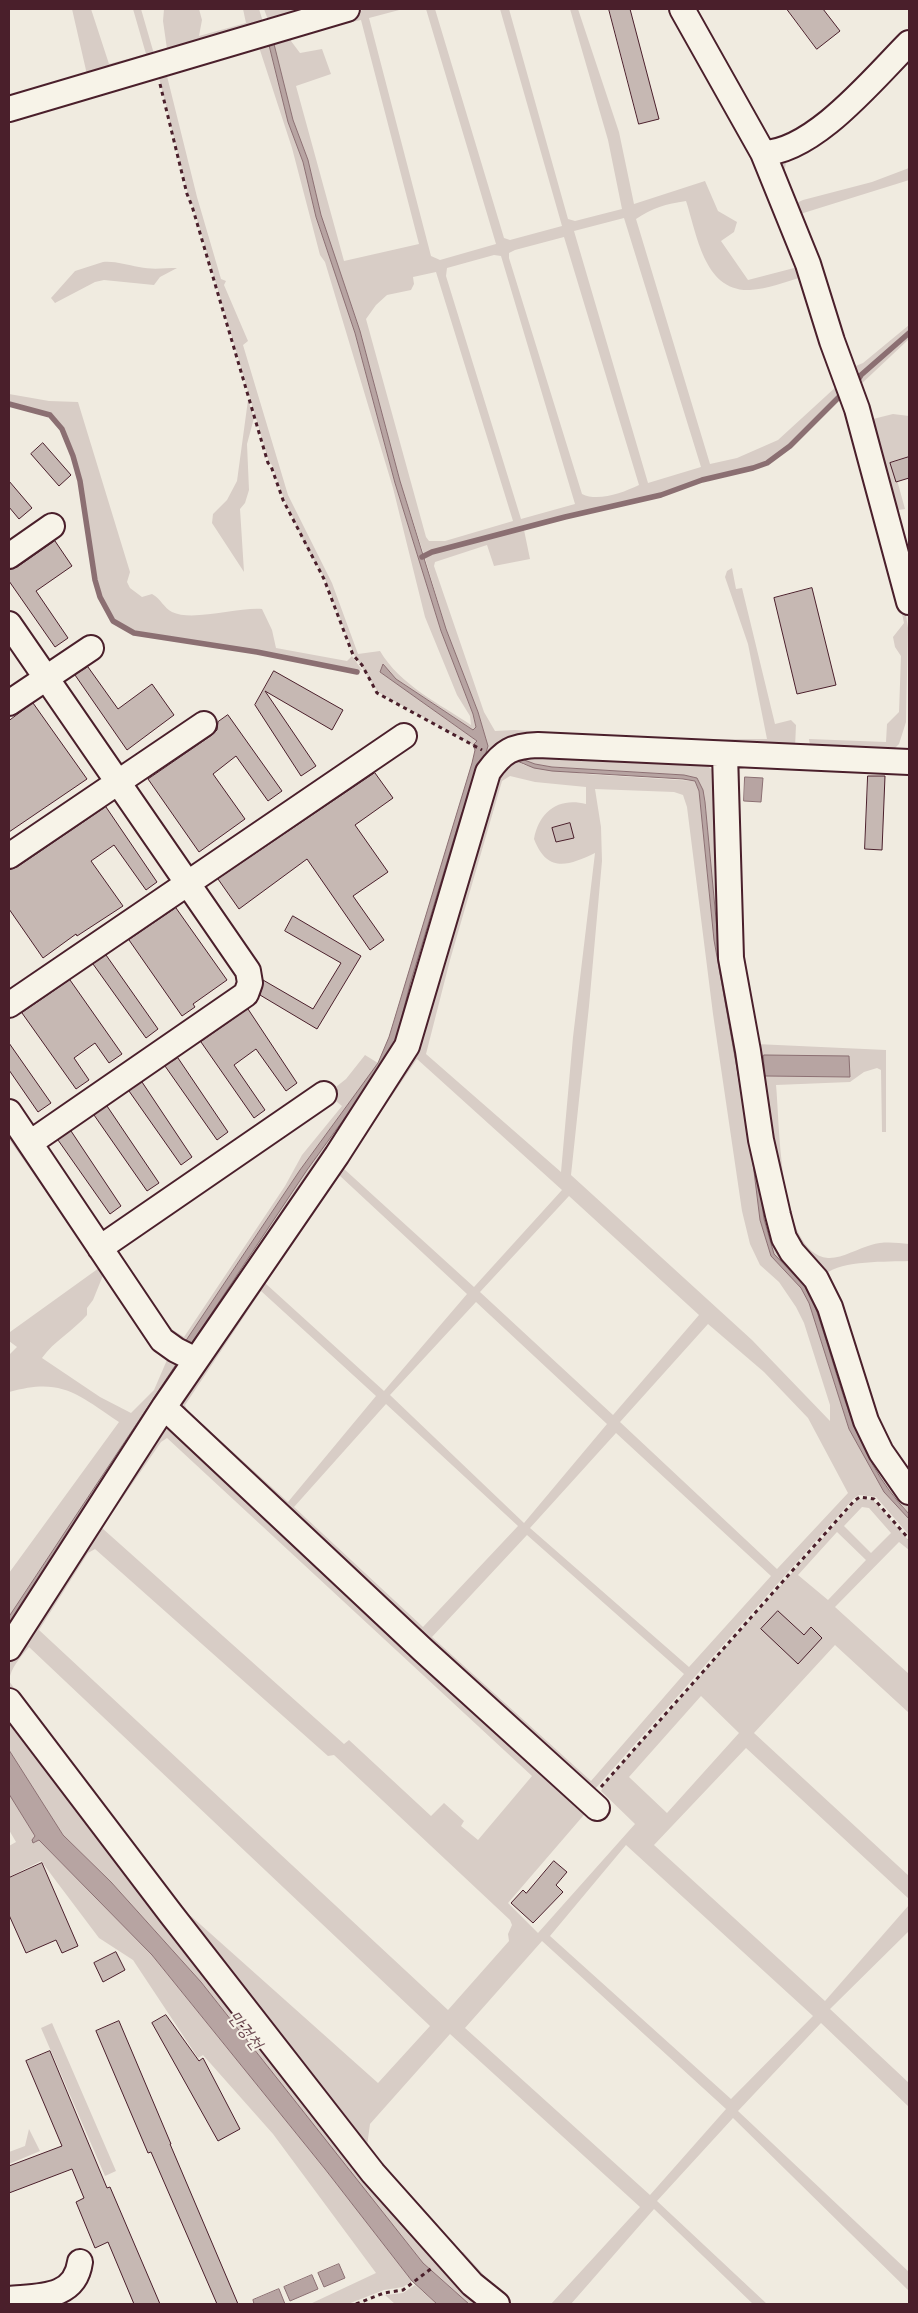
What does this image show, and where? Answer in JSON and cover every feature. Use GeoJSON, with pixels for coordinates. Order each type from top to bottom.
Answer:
{"type":"FeatureCollection","features":[{"type":"Feature","properties":{"kind":"street"},"geometry":{"type":"LineString","coordinates":[[9,109],[347,9]]}},
{"type":"Feature","properties":{"kind":"street"},"geometry":{"type":"LineString","coordinates":[[682,9],[763,153],[808,264],[832,342],[857,409],[909,602]]}},
{"type":"Feature","properties":{"kind":"street"},"geometry":{"type":"LineString","coordinates":[[763,153],[789,148],[829,123],[909,43]]}},
{"type":"Feature","properties":{"kind":"street"},"geometry":{"type":"LineString","coordinates":[[9,556],[52,526]]}},
{"type":"Feature","properties":{"kind":"street"},"geometry":{"type":"LineString","coordinates":[[9,624],[248,971],[250,983],[246,994],[30,1142]]}},
{"type":"Feature","properties":{"kind":"street"},"geometry":{"type":"LineString","coordinates":[[9,703],[91,648]]}},
{"type":"Feature","properties":{"kind":"street"},"geometry":{"type":"LineString","coordinates":[[9,856],[204,724]]}},
{"type":"Feature","properties":{"kind":"street"},"geometry":{"type":"LineString","coordinates":[[9,1005],[404,736]]}},
{"type":"Feature","properties":{"kind":"street"},"geometry":{"type":"LineString","coordinates":[[9,1648],[164,1407],[337,1155],[407,1046],[485,781],[488,772],[498,758],[511,748],[522,745],[725,754],[909,752]]}},
{"type":"Feature","properties":{"kind":"street"},"geometry":{"type":"LineString","coordinates":[[725,754],[731,958],[748,1051],[761,1140],[778,1215],[784,1238],[792,1252],[816,1279],[830,1307],[866,1421],[881,1452],[909,1492]]}},
{"type":"Feature","properties":{"kind":"street"},"geometry":{"type":"LineString","coordinates":[[100,1248],[324,1094]]}},
{"type":"Feature","properties":{"kind":"street"},"geometry":{"type":"LineString","coordinates":[[9,1112],[162,1340],[176,1350],[196,1360]]}},
{"type":"Feature","properties":{"kind":"street"},"geometry":{"type":"LineString","coordinates":[[164,1407],[423,1650],[594,1805]]}},
{"type":"Feature","properties":{"kind":"street"},"geometry":{"type":"LineString","coordinates":[[9,1702],[171,1914],[374,2173],[466,2277],[497,2304]]}},
{"type":"Feature","properties":{"kind":"street"},"geometry":{"type":"LineString","coordinates":[[9,2299],[54,2294],[70,2285],[78,2275],[80,2262]]}},
{"type":"Feature","properties":{"kind":"path"},"geometry":{"type":"LineString","coordinates":[[154,66],[187,194],[268,462],[306,549],[324,579],[353,655],[362,665],[377,693],[472,745]]}},
{"type":"Feature","properties":{"kind":"path"},"geometry":{"type":"LineString","coordinates":[[594,1805],[605,1781],[854,1501],[860,1497],[874,1499],[888,1518],[909,1539]]}},
{"type":"Feature","properties":{"kind":"path"},"geometry":{"type":"LineString","coordinates":[[356,2304],[384,2293],[403,2290],[432,2268]]}},
{"type":"Feature","properties":{"kind":"shaded area"},"geometry":{"type":"Polygon","coordinates":[[[72,9],[91,9],[109,64],[146,54],[133,9],[141,9],[154,54],[167,49],[163,21],[164,9],[199,9],[202,20],[199,36],[246,23],[243,9],[259,9],[263,22],[88,79],[72,9]]]}},
{"type":"Feature","properties":{"kind":"shaded area"},"geometry":{"type":"Polygon","coordinates":[[[264,9],[309,9],[268,20],[264,9]]]}},
{"type":"Feature","properties":{"kind":"shaded area"},"geometry":{"type":"Polygon","coordinates":[[[366,9],[403,9],[369,18],[431,256],[440,260],[496,244],[426,9],[435,9],[504,238],[510,240],[562,226],[500,9],[509,9],[568,219],[575,221],[622,209],[608,140],[570,9],[578,9],[619,132],[634,204],[705,181],[718,211],[737,222],[734,232],[721,241],[748,280],[798,267],[787,235],[791,233],[854,415],[902,589],[908,628],[906,722],[899,744],[891,752],[810,745],[809,739],[886,742],[887,724],[899,712],[901,656],[895,647],[893,637],[904,623],[891,563],[873,516],[871,495],[851,421],[841,397],[843,393],[826,407],[789,445],[766,462],[702,479],[661,493],[565,515],[431,551],[424,555],[400,481],[360,331],[321,215],[308,160],[293,120],[273,40],[268,41],[288,122],[303,162],[316,217],[355,333],[395,483],[441,631],[473,714],[476,727],[473,730],[396,679],[383,665],[380,672],[477,741],[473,745],[378,692],[354,655],[325,579],[307,548],[284,499],[272,465],[269,462],[188,194],[157,70],[165,68],[197,197],[221,279],[226,281],[224,285],[248,341],[243,345],[288,495],[332,583],[358,654],[380,651],[388,663],[409,684],[471,725],[470,716],[457,695],[425,617],[393,488],[325,262],[320,255],[292,148],[257,41],[366,9]],[[361,20],[296,34],[291,41],[300,53],[322,49],[331,74],[296,86],[344,261],[419,244],[361,20]],[[686,201],[654,209],[636,219],[710,464],[737,458],[778,440],[838,385],[802,277],[770,287],[750,290],[734,288],[722,282],[712,271],[705,259],[686,201]],[[624,218],[574,231],[648,483],[701,467],[624,218]],[[564,237],[509,253],[509,258],[582,494],[603,497],[639,485],[564,237]],[[494,255],[447,268],[446,276],[521,519],[575,504],[501,256],[494,255]],[[436,272],[413,277],[414,284],[411,290],[387,295],[376,305],[366,319],[426,537],[429,541],[445,541],[513,521],[436,272]]]}},
{"type":"Feature","properties":{"kind":"shaded area"},"geometry":{"type":"Polygon","coordinates":[[[273,40],[293,120],[308,160],[321,215],[360,331],[400,481],[446,629],[478,712],[488,746],[478,780],[462,812],[410,984],[396,1040],[383,1065],[307,1170],[191,1344],[185,1342],[300,1170],[378,1063],[389,1037],[472,763],[475,750],[473,745],[477,741],[380,672],[383,664],[396,679],[473,730],[476,727],[473,714],[441,631],[395,483],[355,333],[316,217],[303,162],[288,122],[268,41],[273,40]]]}},
{"type":"Feature","properties":{"kind":"shaded area"},"geometry":{"type":"Polygon","coordinates":[[[909,48],[909,54],[884,79],[848,124],[830,131],[786,163],[783,178],[792,205],[803,200],[872,182],[909,168],[909,180],[797,215],[813,258],[844,358],[851,368],[863,363],[909,325],[909,331],[860,374],[853,384],[845,367],[811,263],[780,184],[778,166],[779,161],[789,153],[811,142],[909,48]]]}},
{"type":"Feature","properties":{"kind":"shaded area"},"geometry":{"type":"Polygon","coordinates":[[[103,262],[149,268],[177,268],[160,277],[154,285],[104,280],[95,282],[55,303],[51,298],[75,271],[103,262]]]}},
{"type":"Feature","properties":{"kind":"shaded area"},"geometry":{"type":"Polygon","coordinates":[[[909,335],[909,339],[858,387],[869,420],[893,414],[909,416],[909,457],[892,462],[905,509],[892,511],[854,387],[862,376],[909,335]]]}},
{"type":"Feature","properties":{"kind":"shaded area"},"geometry":{"type":"Polygon","coordinates":[[[9,394],[49,401],[78,402],[130,572],[127,582],[130,588],[142,597],[152,594],[169,610],[181,615],[203,615],[262,609],[272,630],[276,648],[347,661],[352,656],[362,670],[257,650],[135,631],[114,620],[107,609],[96,579],[81,481],[75,456],[63,428],[51,414],[9,403],[9,394]]]}},
{"type":"Feature","properties":{"kind":"shaded area"},"geometry":{"type":"Polygon","coordinates":[[[248,400],[254,418],[247,444],[249,490],[245,503],[240,509],[244,572],[212,523],[213,514],[227,500],[237,481],[248,400]]]}},
{"type":"Feature","properties":{"kind":"shaded area"},"geometry":{"type":"Polygon","coordinates":[[[524,530],[530,559],[494,566],[487,545],[435,562],[434,566],[484,712],[495,731],[515,730],[678,739],[767,739],[748,644],[725,577],[727,571],[732,568],[736,589],[742,588],[775,724],[791,720],[796,725],[795,748],[510,742],[405,1038],[195,1344],[191,1344],[307,1170],[383,1065],[396,1040],[410,984],[462,811],[465,809],[488,746],[478,712],[446,629],[425,558],[437,552],[524,530]]]}},
{"type":"Feature","properties":{"kind":"shaded area"},"geometry":{"type":"Polygon","coordinates":[[[523,755],[704,763],[716,773],[725,939],[802,1272],[909,1502],[909,1514],[889,1490],[860,1440],[849,1413],[813,1301],[805,1286],[774,1254],[764,1219],[718,940],[705,802],[703,790],[697,778],[684,775],[552,767],[535,764],[519,758],[523,755]]]}},
{"type":"Feature","properties":{"kind":"shaded area"},"geometry":{"type":"Polygon","coordinates":[[[519,758],[535,764],[552,767],[684,775],[697,778],[703,790],[705,802],[718,940],[754,1146],[764,1219],[774,1254],[805,1286],[813,1301],[849,1413],[860,1440],[889,1490],[909,1514],[909,1519],[884,1492],[849,1429],[809,1303],[801,1288],[771,1256],[760,1220],[751,1147],[714,940],[699,791],[695,781],[552,771],[534,768],[517,761],[519,758]]]}},
{"type":"Feature","properties":{"kind":"shaded area"},"geometry":{"type":"Polygon","coordinates":[[[517,761],[524,765],[586,774],[695,781],[699,791],[714,940],[751,1147],[760,1220],[771,1256],[801,1288],[809,1303],[849,1429],[884,1492],[909,1519],[909,1535],[876,1497],[859,1495],[853,1499],[595,1789],[587,1789],[178,1405],[400,1070],[497,773],[517,761]],[[510,776],[502,781],[450,960],[426,1054],[561,1172],[573,1037],[595,853],[576,861],[559,864],[545,857],[534,839],[540,821],[551,809],[567,803],[586,804],[586,787],[535,782],[510,776]],[[595,789],[601,827],[602,861],[571,1175],[752,1340],[830,1421],[830,1405],[804,1323],[779,1282],[760,1265],[750,1244],[742,1211],[713,1014],[687,807],[683,795],[674,792],[595,789]],[[417,1059],[343,1168],[474,1287],[562,1190],[417,1059]],[[339,1175],[265,1283],[384,1391],[467,1294],[339,1175]],[[569,1196],[480,1292],[613,1415],[699,1315],[569,1196]],[[261,1291],[185,1405],[187,1410],[288,1502],[376,1396],[261,1291]],[[476,1302],[390,1395],[524,1523],[607,1424],[476,1302]],[[708,1324],[620,1422],[777,1569],[848,1493],[808,1418],[764,1372],[708,1324]],[[386,1404],[294,1507],[423,1627],[518,1526],[386,1404]],[[616,1433],[530,1528],[689,1667],[771,1576],[616,1433]],[[527,1535],[432,1637],[591,1781],[684,1674],[527,1535]]]}},
{"type":"Feature","properties":{"kind":"shaded area"},"geometry":{"type":"Polygon","coordinates":[[[738,761],[740,766],[741,925],[756,1044],[886,1050],[886,1132],[882,1132],[881,1070],[877,1068],[864,1072],[850,1082],[776,1085],[785,1184],[791,1211],[799,1234],[812,1251],[828,1258],[839,1257],[876,1244],[909,1244],[909,1261],[853,1264],[833,1269],[826,1274],[789,1231],[744,991],[733,771],[738,761]],[[764,1055],[765,1076],[849,1077],[764,1055]]]}},
{"type":"Feature","properties":{"kind":"shaded area"},"geometry":{"type":"Polygon","coordinates":[[[745,777],[763,778],[761,802],[744,801],[745,777]]]}},
{"type":"Feature","properties":{"kind":"shaded area"},"geometry":{"type":"Polygon","coordinates":[[[365,1055],[378,1063],[300,1170],[185,1342],[165,1330],[114,1248],[122,1242],[119,1256],[142,1289],[142,1293],[173,1330],[184,1337],[285,1186],[302,1155],[342,1106],[327,1094],[346,1079],[365,1055]]]}},
{"type":"Feature","properties":{"kind":"shaded area"},"geometry":{"type":"Polygon","coordinates":[[[764,1055],[849,1056],[850,1077],[765,1076],[764,1055]]]}},
{"type":"Feature","properties":{"kind":"shaded area"},"geometry":{"type":"Polygon","coordinates":[[[9,1126],[106,1268],[93,1300],[87,1308],[87,1315],[52,1346],[42,1358],[100,1397],[131,1413],[154,1390],[170,1353],[178,1362],[9,1617],[9,1573],[119,1422],[92,1403],[68,1391],[43,1386],[9,1392],[9,1355],[17,1347],[9,1341],[9,1331],[99,1268],[9,1139],[9,1126]]]}},
{"type":"Feature","properties":{"kind":"shaded area"},"geometry":{"type":"Polygon","coordinates":[[[178,1362],[181,1365],[9,1634],[9,1617],[178,1362]]]}},
{"type":"Feature","properties":{"kind":"shaded area"},"geometry":{"type":"Polygon","coordinates":[[[164,1420],[589,1809],[508,1903],[538,1933],[635,1824],[601,1791],[606,1782],[855,1502],[860,1499],[873,1500],[909,1541],[909,1550],[899,1542],[835,1607],[909,1674],[909,1713],[835,1645],[754,1733],[909,1876],[909,1899],[746,1748],[654,1845],[825,2001],[909,1905],[909,1931],[830,2009],[909,2083],[909,2107],[821,2023],[738,2111],[909,2272],[909,2291],[733,2118],[657,2201],[767,2304],[753,2304],[654,2209],[571,2304],[551,2304],[640,2207],[450,2034],[370,2124],[367,2146],[443,2236],[441,2243],[9,1691],[9,1681],[9,1661],[164,1420]],[[167,1438],[161,1442],[102,1528],[344,1744],[349,1740],[431,1816],[444,1803],[464,1821],[461,1826],[478,1840],[532,1776],[167,1438]],[[862,1507],[844,1526],[871,1553],[891,1533],[869,1508],[862,1507]],[[837,1532],[798,1575],[828,1600],[866,1560],[837,1532]],[[95,1549],[88,1553],[39,1630],[448,2010],[509,1941],[508,1934],[512,1925],[510,1920],[334,1755],[328,1756],[95,1549]],[[29,1647],[16,1663],[9,1681],[66,1760],[180,1908],[378,2083],[430,2026],[29,1647]],[[701,1696],[629,1777],[667,1813],[739,1733],[701,1696]],[[626,1845],[550,1936],[731,2099],[813,2016],[626,1845]],[[542,1941],[465,2028],[650,2195],[726,2109],[542,1941]]]}},
{"type":"Feature","properties":{"kind":"shaded area"},"geometry":{"type":"Polygon","coordinates":[[[9,1707],[493,2304],[469,2304],[423,2263],[201,1982],[111,1882],[63,1835],[9,1750],[9,1707]]]}},
{"type":"Feature","properties":{"kind":"shaded area"},"geometry":{"type":"Polygon","coordinates":[[[9,1750],[63,1835],[111,1882],[201,1982],[423,2263],[469,2304],[437,2304],[412,2281],[325,2169],[152,1955],[39,1840],[33,1843],[32,1840],[35,1836],[9,1794],[9,1750]]]}},
{"type":"Feature","properties":{"kind":"shaded area"},"geometry":{"type":"Polygon","coordinates":[[[9,1794],[35,1836],[34,1843],[39,1840],[152,1955],[325,2169],[412,2281],[403,2287],[384,2290],[348,2304],[310,2304],[376,2273],[273,2134],[203,2055],[198,2058],[133,1960],[99,1938],[41,1861],[9,1877],[9,1846],[16,1842],[9,1830],[9,1794]]]}},
{"type":"Feature","properties":{"kind":"shaded area"},"geometry":{"type":"Polygon","coordinates":[[[52,2023],[116,2171],[105,2176],[41,2028],[52,2023]]]}},
{"type":"Feature","properties":{"kind":"shaded area"},"geometry":{"type":"Polygon","coordinates":[[[29,2129],[40,2151],[9,2164],[9,2152],[25,2146],[29,2129]]]}},
{"type":"Feature","properties":{"kind":"shaded area"},"geometry":{"type":"Polygon","coordinates":[[[463,2252],[491,2283],[490,2292],[454,2257],[463,2252]]]}},
{"type":"Feature","properties":{"kind":"shaded area"},"geometry":{"type":"Polygon","coordinates":[[[339,2264],[345,2278],[324,2287],[318,2273],[339,2264]]]}},
{"type":"Feature","properties":{"kind":"shaded area"},"geometry":{"type":"Polygon","coordinates":[[[312,2275],[318,2289],[290,2301],[284,2287],[312,2275]]]}},
{"type":"Feature","properties":{"kind":"shaded area"},"geometry":{"type":"Polygon","coordinates":[[[415,2285],[437,2304],[395,2304],[385,2295],[403,2293],[415,2285]]]}},
{"type":"Feature","properties":{"kind":"shaded area"},"geometry":{"type":"Polygon","coordinates":[[[279,2289],[285,2304],[254,2304],[253,2300],[279,2289]]]}},
{"type":"Feature","properties":{"kind":"building"},"geometry":{"type":"Polygon","coordinates":[[[609,9],[630,9],[659,119],[639,124],[609,9]]]}},
{"type":"Feature","properties":{"kind":"building"},"geometry":{"type":"Polygon","coordinates":[[[787,9],[823,9],[840,31],[817,49],[787,9]]]}},
{"type":"Feature","properties":{"kind":"building"},"geometry":{"type":"Polygon","coordinates":[[[43,443],[71,475],[59,486],[31,454],[43,443]]]}},
{"type":"Feature","properties":{"kind":"building"},"geometry":{"type":"Polygon","coordinates":[[[909,457],[909,478],[896,482],[890,463],[909,457]]]}},
{"type":"Feature","properties":{"kind":"building"},"geometry":{"type":"Polygon","coordinates":[[[9,481],[32,508],[19,519],[9,507],[9,481]]]}},
{"type":"Feature","properties":{"kind":"building"},"geometry":{"type":"Polygon","coordinates":[[[55,541],[72,566],[36,591],[68,638],[55,647],[9,581],[9,570],[17,567],[55,541]]]}},
{"type":"Feature","properties":{"kind":"building"},"geometry":{"type":"Polygon","coordinates":[[[812,588],[836,685],[797,694],[774,598],[812,588]]]}},
{"type":"Feature","properties":{"kind":"building"},"geometry":{"type":"Polygon","coordinates":[[[88,667],[118,709],[152,684],[174,715],[127,750],[75,675],[88,667]]]}},
{"type":"Feature","properties":{"kind":"building"},"geometry":{"type":"Polygon","coordinates":[[[274,671],[343,710],[332,730],[265,691],[316,766],[301,776],[255,705],[274,671]]]}},
{"type":"Feature","properties":{"kind":"building"},"geometry":{"type":"Polygon","coordinates":[[[33,703],[87,779],[9,832],[9,721],[33,703]]]}},
{"type":"Feature","properties":{"kind":"building"},"geometry":{"type":"Polygon","coordinates":[[[228,715],[282,791],[268,801],[236,756],[213,774],[245,819],[199,852],[148,779],[212,735],[217,730],[218,722],[228,715]]]}},
{"type":"Feature","properties":{"kind":"building"},"geometry":{"type":"Polygon","coordinates":[[[375,773],[393,798],[355,825],[388,872],[353,896],[384,940],[370,950],[307,859],[239,909],[218,879],[375,773]]]}},
{"type":"Feature","properties":{"kind":"building"},"geometry":{"type":"Polygon","coordinates":[[[868,776],[885,776],[882,850],[865,849],[868,776]]]}},
{"type":"Feature","properties":{"kind":"building"},"geometry":{"type":"Polygon","coordinates":[[[106,807],[157,882],[146,890],[114,845],[91,861],[123,906],[77,936],[76,934],[43,958],[9,909],[9,870],[17,867],[106,807]]]}},
{"type":"Feature","properties":{"kind":"building"},"geometry":{"type":"Polygon","coordinates":[[[570,823],[574,838],[556,842],[552,828],[570,823]]]}},
{"type":"Feature","properties":{"kind":"building"},"geometry":{"type":"Polygon","coordinates":[[[176,908],[227,980],[193,1004],[195,1007],[182,1016],[129,940],[176,908]]]}},
{"type":"Feature","properties":{"kind":"building"},"geometry":{"type":"Polygon","coordinates":[[[293,916],[361,956],[317,1029],[260,995],[263,980],[313,1009],[341,963],[285,931],[293,916]]]}},
{"type":"Feature","properties":{"kind":"building"},"geometry":{"type":"Polygon","coordinates":[[[106,955],[158,1029],[146,1038],[93,964],[106,955]]]}},
{"type":"Feature","properties":{"kind":"building"},"geometry":{"type":"Polygon","coordinates":[[[70,980],[122,1054],[109,1063],[95,1043],[74,1058],[89,1080],[76,1089],[22,1013],[70,980]]]}},
{"type":"Feature","properties":{"kind":"building"},"geometry":{"type":"Polygon","coordinates":[[[248,1009],[297,1083],[286,1091],[256,1049],[234,1065],[265,1110],[254,1118],[201,1042],[248,1009]]]}},
{"type":"Feature","properties":{"kind":"building"},"geometry":{"type":"Polygon","coordinates":[[[9,1043],[51,1103],[38,1112],[9,1070],[9,1043]]]}},
{"type":"Feature","properties":{"kind":"building"},"geometry":{"type":"Polygon","coordinates":[[[178,1058],[228,1132],[217,1140],[165,1066],[178,1058]]]}},
{"type":"Feature","properties":{"kind":"building"},"geometry":{"type":"Polygon","coordinates":[[[142,1082],[192,1157],[181,1165],[129,1091],[142,1082]]]}},
{"type":"Feature","properties":{"kind":"building"},"geometry":{"type":"Polygon","coordinates":[[[107,1106],[159,1183],[147,1191],[94,1115],[107,1106]]]}},
{"type":"Feature","properties":{"kind":"building"},"geometry":{"type":"Polygon","coordinates":[[[71,1131],[121,1206],[110,1214],[58,1140],[71,1131]]]}},
{"type":"Feature","properties":{"kind":"building"},"geometry":{"type":"Polygon","coordinates":[[[778,1611],[804,1635],[811,1627],[822,1638],[798,1664],[761,1629],[778,1611]]]}},
{"type":"Feature","properties":{"kind":"building"},"geometry":{"type":"Polygon","coordinates":[[[554,1861],[567,1872],[556,1885],[563,1892],[533,1923],[511,1903],[523,1890],[526,1893],[554,1861]]]}},
{"type":"Feature","properties":{"kind":"building"},"geometry":{"type":"Polygon","coordinates":[[[42,1863],[78,1946],[62,1953],[56,1940],[26,1953],[9,1915],[9,1878],[42,1863]]]}},
{"type":"Feature","properties":{"kind":"building"},"geometry":{"type":"Polygon","coordinates":[[[116,1952],[125,1970],[103,1982],[94,1963],[116,1952]]]}},
{"type":"Feature","properties":{"kind":"building"},"geometry":{"type":"Polygon","coordinates":[[[166,2015],[199,2061],[203,2058],[240,2129],[218,2141],[152,2023],[166,2015]]]}},
{"type":"Feature","properties":{"kind":"building"},"geometry":{"type":"Polygon","coordinates":[[[119,2021],[238,2304],[217,2304],[151,2152],[148,2153],[96,2031],[119,2021]]]}},
{"type":"Feature","properties":{"kind":"building"},"geometry":{"type":"Polygon","coordinates":[[[50,2051],[107,2188],[110,2187],[160,2304],[134,2304],[108,2242],[95,2248],[76,2202],[84,2198],[72,2169],[9,2193],[9,2166],[62,2146],[26,2061],[50,2051]]]}},
{"type":"Feature","properties":{"kind":"waterway"},"geometry":{"type":"LineString","coordinates":[[855,385],[861,375],[909,333]]}},
{"type":"Feature","properties":{"kind":"waterway"},"geometry":{"type":"LineString","coordinates":[[422,557],[432,552],[565,517],[661,495],[702,480],[767,463],[790,446],[843,393]]}},
{"type":"Feature","properties":{"kind":"waterway"},"geometry":{"type":"LineString","coordinates":[[9,404],[50,415],[62,429],[73,456],[80,481],[95,580],[100,597],[113,621],[134,633],[257,652],[357,672]]}},
{"type":"Feature","properties":{"kind":"water label","name":"만겅천"},"geometry":{"type":"Point","coordinates":[243,2032]}}]}
